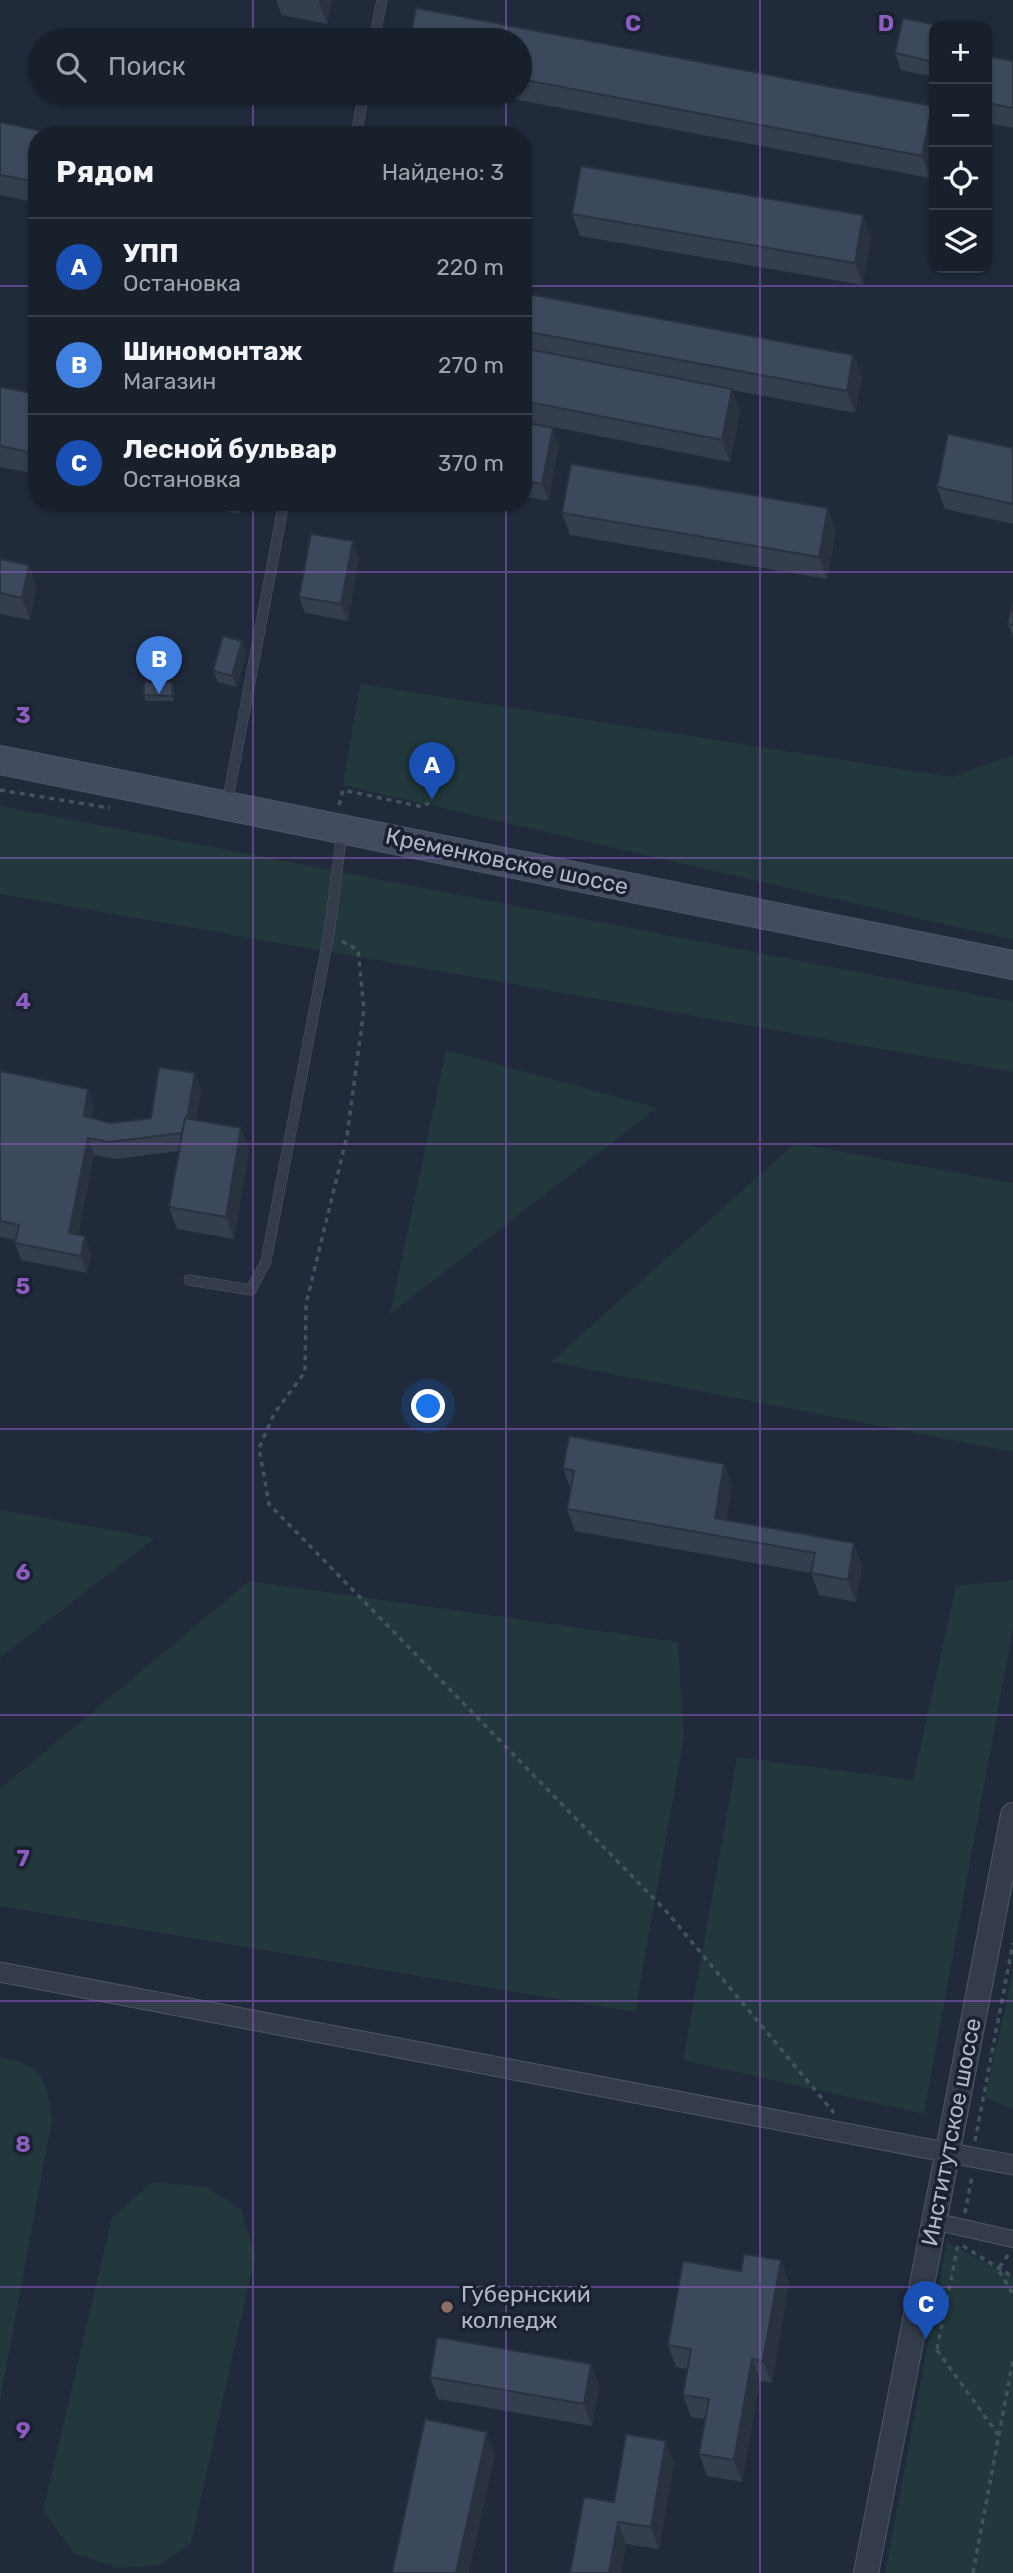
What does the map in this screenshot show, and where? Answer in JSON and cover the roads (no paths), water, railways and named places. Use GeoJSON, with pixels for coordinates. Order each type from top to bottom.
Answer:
{"type":"FeatureCollection","features":[{"type":"Feature","properties":{"kind":"main road","name":"Кременковское шоссе"},"geometry":{"type":"LineString","coordinates":[[0,760],[1013,965]]}},
{"type":"Feature","properties":{"kind":"street","name":"Институтское шоссе"},"geometry":{"type":"LineString","coordinates":[[866,2573],[1013,1815]]}},
{"type":"Feature","properties":{"kind":"street"},"geometry":{"type":"LineString","coordinates":[[0,1972],[1013,2165]]}},
{"type":"Feature","properties":{"kind":"street"},"geometry":{"type":"LineString","coordinates":[[933,2221],[1013,2239]]}},
{"type":"Feature","properties":{"kind":"lane"},"geometry":{"type":"LineString","coordinates":[[376,28],[382,0]]}},
{"type":"Feature","properties":{"kind":"lane"},"geometry":{"type":"LineString","coordinates":[[358,126],[362,105]]}},
{"type":"Feature","properties":{"kind":"lane"},"geometry":{"type":"LineString","coordinates":[[227,804],[282,511]]}},
{"type":"Feature","properties":{"kind":"lane"},"geometry":{"type":"LineString","coordinates":[[188,1280],[251,1290],[266,1261],[329,933],[338,827]]}},
{"type":"Feature","properties":{"kind":"place","name":"Шиномонтаж"},"geometry":{"type":"Point","coordinates":[159,694]}},
{"type":"Feature","properties":{"kind":"place","name":"УПП"},"geometry":{"type":"Point","coordinates":[432,800]}},
{"type":"Feature","properties":{"kind":"place","name":"Губернский колледж"},"geometry":{"type":"Point","coordinates":[447,2307]}},
{"type":"Feature","properties":{"kind":"place","name":"Лесной бульвар"},"geometry":{"type":"Point","coordinates":[926,2339]}}]}
